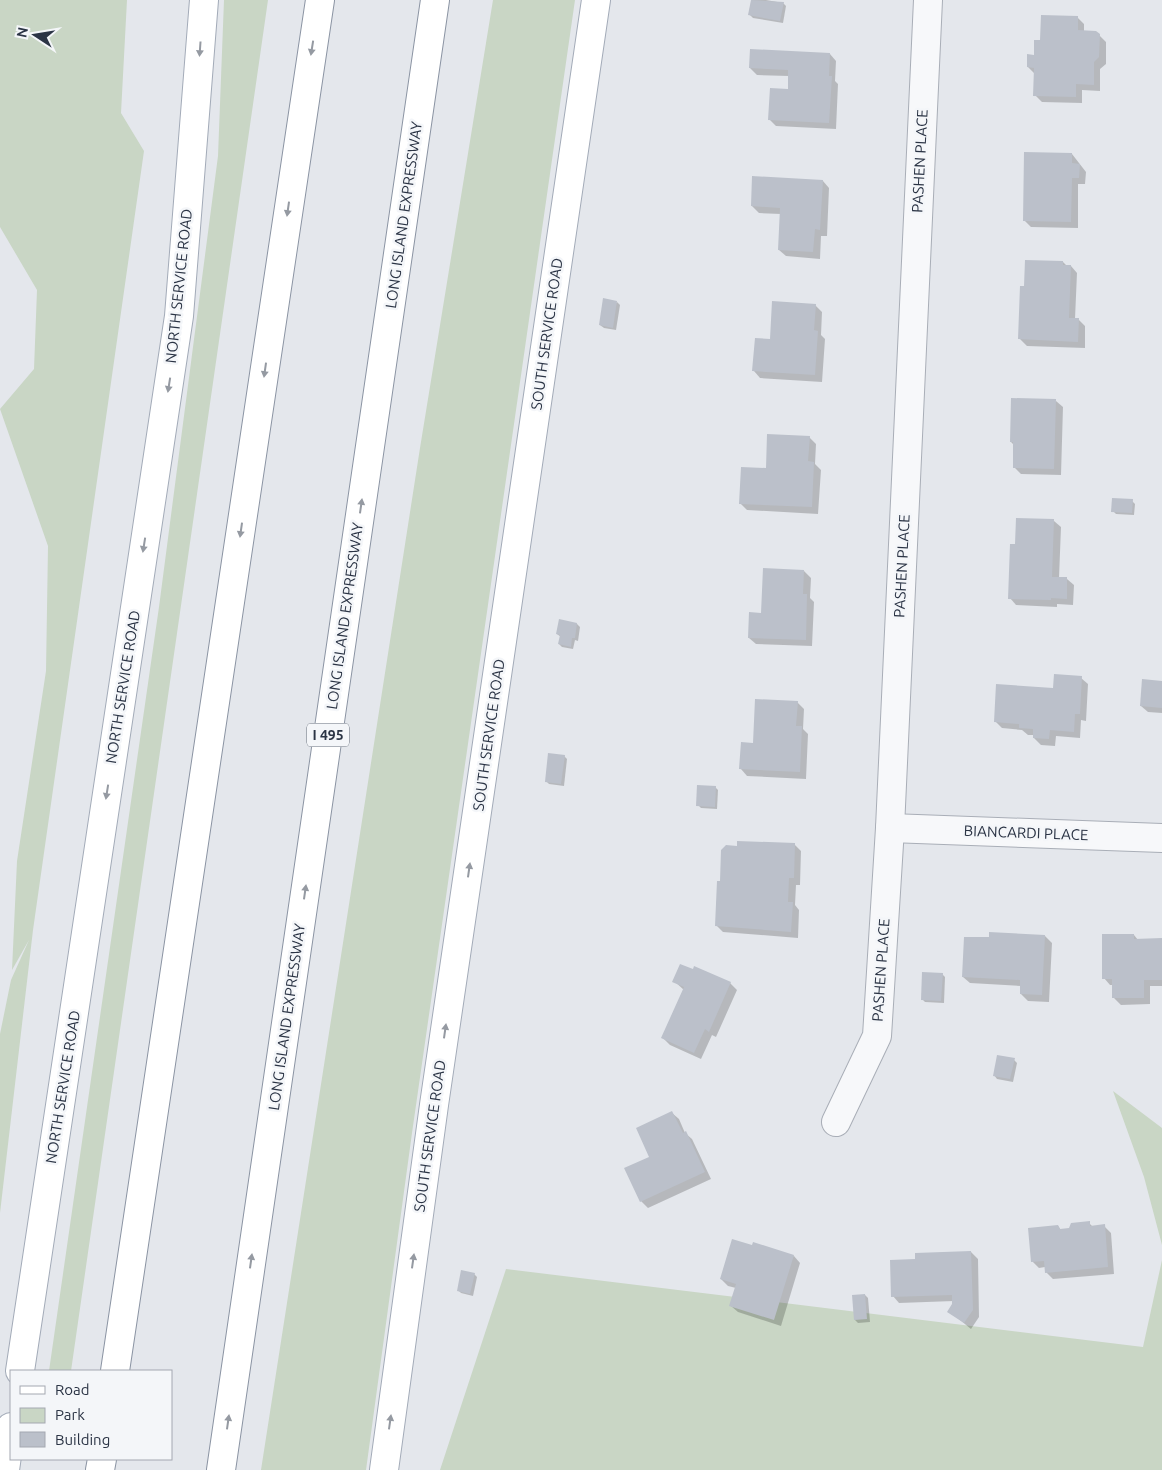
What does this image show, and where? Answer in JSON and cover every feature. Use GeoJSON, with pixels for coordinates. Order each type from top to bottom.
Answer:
{"type":"FeatureCollection","features":[{"type":"Feature","properties":{"kind":"main road","name":"NORTH SERVICE ROAD"},"geometry":{"type":"LineString","coordinates":[[20,1370],[179,316],[204,0]]}},
{"type":"Feature","properties":{"kind":"main road"},"geometry":{"type":"LineString","coordinates":[[115,1370],[320,0]]}},
{"type":"Feature","properties":{"kind":"main road","name":"LONG ISLAND EXPRESSWAY"},"geometry":{"type":"LineString","coordinates":[[221,1470],[435,0]]}},
{"type":"Feature","properties":{"kind":"main road","name":"SOUTH SERVICE ROAD"},"geometry":{"type":"LineString","coordinates":[[384,1470],[436,1095],[596,0]]}},
{"type":"Feature","properties":{"kind":"main road"},"geometry":{"type":"LineString","coordinates":[[5,1470],[10,1435]]}},
{"type":"Feature","properties":{"kind":"street","name":"PASHEN PLACE"},"geometry":{"type":"LineString","coordinates":[[836,1122],[877,1036],[890,828],[928,0]]}},
{"type":"Feature","properties":{"kind":"street","name":"BIANCARDI PLACE"},"geometry":{"type":"LineString","coordinates":[[890,828],[1162,838]]}},
{"type":"Feature","properties":{"kind":"green space"},"geometry":{"type":"Polygon","coordinates":[[[0,0],[127,0],[121,113],[144,151],[33,930],[0,1213],[0,1034],[11,980],[29,940],[12,970],[17,861],[46,671],[48,546],[0,409],[34,369],[37,290],[0,227],[0,0]]]}},
{"type":"Feature","properties":{"kind":"green space"},"geometry":{"type":"Polygon","coordinates":[[[224,0],[268,0],[71,1370],[49,1370],[159,607],[218,156],[224,0]]]}},
{"type":"Feature","properties":{"kind":"green space"},"geometry":{"type":"Polygon","coordinates":[[[493,0],[575,0],[412,1133],[366,1470],[261,1470],[420,448],[493,0]]]}},
{"type":"Feature","properties":{"kind":"green space"},"geometry":{"type":"Polygon","coordinates":[[[1113,1091],[1162,1128],[1162,1245],[1144,1177],[1113,1091]]]}},
{"type":"Feature","properties":{"kind":"green space"},"geometry":{"type":"Polygon","coordinates":[[[1162,1260],[1162,1470],[440,1470],[506,1269],[1143,1347],[1162,1260]]]}},
{"type":"Feature","properties":{"kind":"building"},"geometry":{"type":"Polygon","coordinates":[[[751,0],[784,2],[780,21],[748,15],[751,0]]]}},
{"type":"Feature","properties":{"kind":"building"},"geometry":{"type":"Polygon","coordinates":[[[1041,15],[1078,16],[1078,30],[1096,31],[1100,34],[1099,57],[1094,62],[1094,85],[1076,84],[1076,97],[1033,96],[1034,68],[1027,67],[1027,54],[1034,55],[1034,40],[1040,40],[1041,15]]]}},
{"type":"Feature","properties":{"kind":"building"},"geometry":{"type":"Polygon","coordinates":[[[750,49],[830,53],[829,76],[832,76],[829,123],[768,120],[770,88],[788,89],[788,70],[749,68],[750,49]]]}},
{"type":"Feature","properties":{"kind":"building"},"geometry":{"type":"Polygon","coordinates":[[[1024,152],[1072,153],[1072,163],[1080,164],[1079,178],[1072,178],[1071,222],[1023,221],[1024,152]]]}},
{"type":"Feature","properties":{"kind":"building"},"geometry":{"type":"Polygon","coordinates":[[[752,176],[823,180],[820,230],[815,229],[813,252],[778,250],[780,208],[751,206],[752,176]]]}},
{"type":"Feature","properties":{"kind":"building"},"geometry":{"type":"Polygon","coordinates":[[[1025,260],[1063,261],[1063,265],[1071,265],[1069,318],[1079,318],[1078,342],[1018,339],[1020,286],[1024,286],[1025,260]]]}},
{"type":"Feature","properties":{"kind":"building"},"geometry":{"type":"Polygon","coordinates":[[[603,298],[617,301],[613,328],[599,325],[603,298]]]}},
{"type":"Feature","properties":{"kind":"building"},"geometry":{"type":"Polygon","coordinates":[[[772,301],[816,304],[814,330],[818,331],[815,375],[752,371],[755,338],[770,339],[772,301]]]}},
{"type":"Feature","properties":{"kind":"building"},"geometry":{"type":"Polygon","coordinates":[[[1011,398],[1056,399],[1054,469],[1013,468],[1013,442],[1010,442],[1011,398]]]}},
{"type":"Feature","properties":{"kind":"building"},"geometry":{"type":"Polygon","coordinates":[[[767,434],[810,436],[808,461],[814,462],[812,507],[739,504],[741,467],[766,468],[767,434]]]}},
{"type":"Feature","properties":{"kind":"building"},"geometry":{"type":"Polygon","coordinates":[[[1112,498],[1133,499],[1132,513],[1111,512],[1112,498]]]}},
{"type":"Feature","properties":{"kind":"building"},"geometry":{"type":"Polygon","coordinates":[[[1016,518],[1054,519],[1052,577],[1067,577],[1067,599],[1008,599],[1010,544],[1015,544],[1016,518]]]}},
{"type":"Feature","properties":{"kind":"building"},"geometry":{"type":"Polygon","coordinates":[[[763,568],[804,570],[803,594],[807,594],[806,640],[748,638],[749,612],[761,613],[763,568]]]}},
{"type":"Feature","properties":{"kind":"building"},"geometry":{"type":"Polygon","coordinates":[[[559,619],[577,623],[575,638],[572,638],[571,647],[558,644],[560,635],[556,634],[559,619]]]}},
{"type":"Feature","properties":{"kind":"building"},"geometry":{"type":"Polygon","coordinates":[[[1054,674],[1082,676],[1080,714],[1075,714],[1074,732],[1050,730],[1049,739],[1033,738],[1033,729],[1019,728],[1019,724],[994,722],[996,684],[1053,688],[1054,674]]]}},
{"type":"Feature","properties":{"kind":"building"},"geometry":{"type":"Polygon","coordinates":[[[1142,679],[1162,681],[1162,708],[1140,706],[1142,679]]]}},
{"type":"Feature","properties":{"kind":"building"},"geometry":{"type":"Polygon","coordinates":[[[755,699],[798,701],[796,726],[802,726],[800,772],[739,769],[741,742],[753,743],[755,699]]]}},
{"type":"Feature","properties":{"kind":"building"},"geometry":{"type":"Polygon","coordinates":[[[548,753],[565,755],[561,784],[545,782],[548,753]]]}},
{"type":"Feature","properties":{"kind":"building"},"geometry":{"type":"Polygon","coordinates":[[[697,785],[716,786],[715,807],[696,806],[697,785]]]}},
{"type":"Feature","properties":{"kind":"building"},"geometry":{"type":"Polygon","coordinates":[[[737,841],[795,843],[794,878],[789,878],[788,902],[793,902],[791,932],[715,926],[717,881],[720,881],[721,850],[726,845],[737,846],[737,841]]]}},
{"type":"Feature","properties":{"kind":"building"},"geometry":{"type":"Polygon","coordinates":[[[989,932],[1045,935],[1042,995],[1020,994],[1020,980],[962,977],[964,937],[989,937],[989,932]]]}},
{"type":"Feature","properties":{"kind":"building"},"geometry":{"type":"Polygon","coordinates":[[[1102,934],[1134,934],[1134,939],[1162,938],[1162,980],[1144,980],[1144,998],[1112,998],[1112,979],[1102,979],[1102,934]]]}},
{"type":"Feature","properties":{"kind":"building"},"geometry":{"type":"Polygon","coordinates":[[[680,964],[693,969],[694,966],[731,982],[709,1032],[705,1029],[694,1053],[661,1038],[684,987],[672,982],[680,964]]]}},
{"type":"Feature","properties":{"kind":"building"},"geometry":{"type":"Polygon","coordinates":[[[922,972],[943,973],[941,1001],[921,1000],[922,972]]]}},
{"type":"Feature","properties":{"kind":"building"},"geometry":{"type":"Polygon","coordinates":[[[997,1055],[1015,1058],[1010,1079],[993,1076],[997,1055]]]}},
{"type":"Feature","properties":{"kind":"building"},"geometry":{"type":"Polygon","coordinates":[[[672,1111],[683,1133],[686,1131],[705,1172],[640,1202],[624,1168],[649,1157],[636,1128],[672,1111]]]}},
{"type":"Feature","properties":{"kind":"building"},"geometry":{"type":"Polygon","coordinates":[[[1090,1221],[1090,1226],[1105,1224],[1108,1267],[1045,1273],[1044,1261],[1031,1262],[1028,1228],[1058,1225],[1060,1229],[1069,1228],[1071,1223],[1090,1221]]]}},
{"type":"Feature","properties":{"kind":"building"},"geometry":{"type":"Polygon","coordinates":[[[732,1239],[752,1245],[753,1242],[794,1255],[774,1320],[729,1306],[736,1284],[720,1279],[732,1239]]]}},
{"type":"Feature","properties":{"kind":"building"},"geometry":{"type":"Polygon","coordinates":[[[971,1251],[973,1310],[964,1323],[947,1312],[952,1304],[952,1295],[891,1297],[890,1260],[915,1259],[915,1253],[971,1251]]]}},
{"type":"Feature","properties":{"kind":"building"},"geometry":{"type":"Polygon","coordinates":[[[461,1270],[475,1273],[470,1294],[457,1291],[461,1270]]]}},
{"type":"Feature","properties":{"kind":"building"},"geometry":{"type":"Polygon","coordinates":[[[865,1294],[867,1319],[854,1320],[852,1295],[865,1294]]]}}]}
